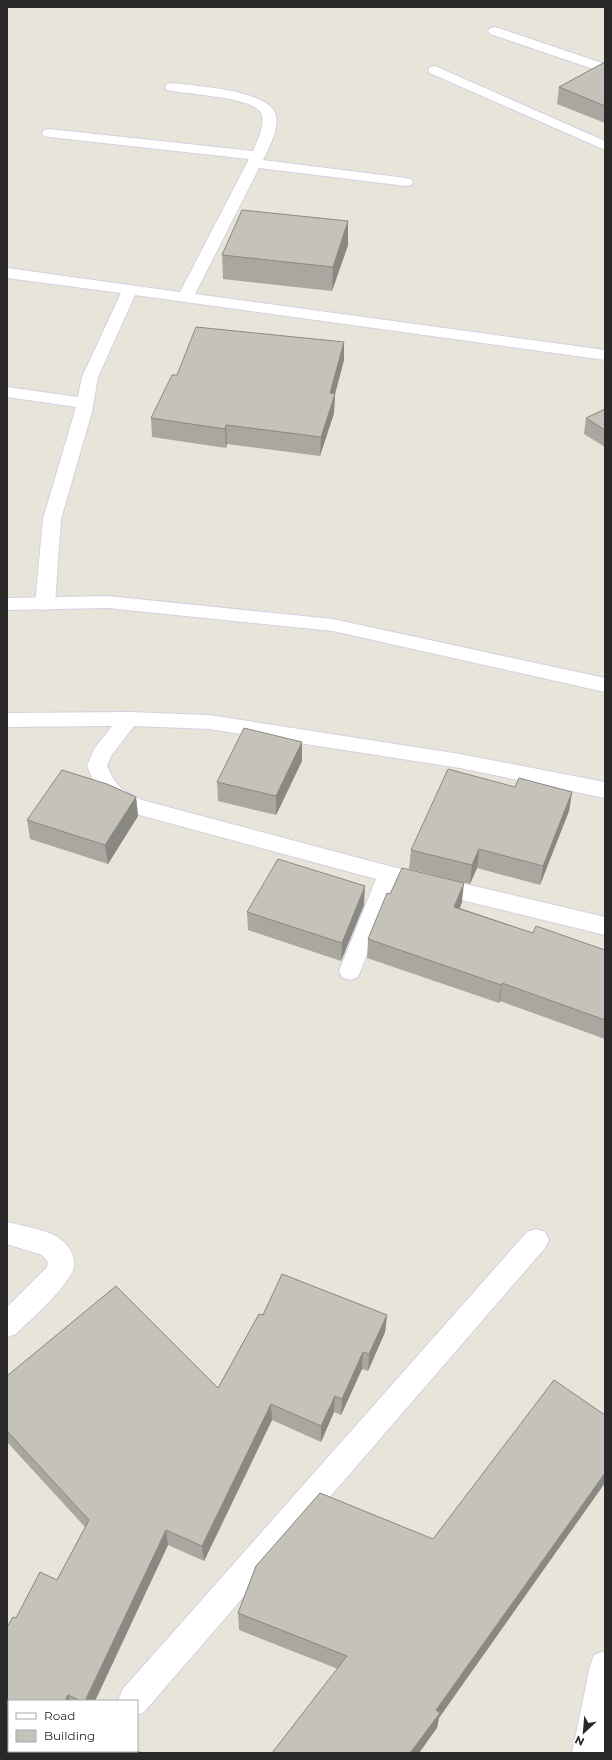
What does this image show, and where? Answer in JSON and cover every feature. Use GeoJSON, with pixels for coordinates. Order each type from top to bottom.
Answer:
{"type":"FeatureCollection","features":[{"type":"Feature","properties":{"kind":"street"},"geometry":{"type":"LineString","coordinates":[[495,31],[605,69]]}},
{"type":"Feature","properties":{"kind":"street"},"geometry":{"type":"LineString","coordinates":[[435,70],[605,146]]}},
{"type":"Feature","properties":{"kind":"street"},"geometry":{"type":"LineString","coordinates":[[172,87],[239,98],[264,107],[269,113],[270,120],[268,129],[255,160],[186,296]]}},
{"type":"Feature","properties":{"kind":"street"},"geometry":{"type":"LineString","coordinates":[[49,132],[406,182]]}},
{"type":"Feature","properties":{"kind":"street"},"geometry":{"type":"LineString","coordinates":[[7,273],[186,296],[605,354]]}},
{"type":"Feature","properties":{"kind":"street"},"geometry":{"type":"LineString","coordinates":[[45,604],[52,520],[85,403],[90,377],[130,290]]}},
{"type":"Feature","properties":{"kind":"street"},"geometry":{"type":"LineString","coordinates":[[7,392],[85,403]]}},
{"type":"Feature","properties":{"kind":"street"},"geometry":{"type":"LineString","coordinates":[[7,604],[108,602],[333,625],[605,684]]}},
{"type":"Feature","properties":{"kind":"street"},"geometry":{"type":"LineString","coordinates":[[7,720],[187,720],[259,729],[460,761],[605,790]]}},
{"type":"Feature","properties":{"kind":"street"},"geometry":{"type":"LineString","coordinates":[[129,720],[101,754],[97,766],[106,790],[119,799],[136,806],[389,874],[605,926]]}},
{"type":"Feature","properties":{"kind":"street"},"geometry":{"type":"LineString","coordinates":[[350,970],[389,874]]}},
{"type":"Feature","properties":{"kind":"street"},"geometry":{"type":"LineString","coordinates":[[7,1233],[50,1246],[61,1258],[61,1267],[56,1275],[7,1325]]}},
{"type":"Feature","properties":{"kind":"street"},"geometry":{"type":"LineString","coordinates":[[134,1700],[536,1240]]}},
{"type":"Feature","properties":{"kind":"street"},"geometry":{"type":"LineString","coordinates":[[588,1753],[605,1666]]}},
{"type":"Feature","properties":{"kind":"building"},"geometry":{"type":"Polygon","coordinates":[[[605,62],[605,106],[559,87],[605,62]]]}},
{"type":"Feature","properties":{"kind":"building"},"geometry":{"type":"Polygon","coordinates":[[[242,210],[348,221],[333,267],[222,255],[242,210]]]}},
{"type":"Feature","properties":{"kind":"building"},"geometry":{"type":"Polygon","coordinates":[[[196,327],[344,342],[330,393],[335,394],[321,437],[226,425],[225,429],[151,418],[172,375],[177,375],[196,327]]]}},
{"type":"Feature","properties":{"kind":"building"},"geometry":{"type":"Polygon","coordinates":[[[605,409],[605,430],[586,418],[605,409]]]}},
{"type":"Feature","properties":{"kind":"building"},"geometry":{"type":"Polygon","coordinates":[[[244,728],[302,742],[276,796],[217,782],[244,728]]]}},
{"type":"Feature","properties":{"kind":"building"},"geometry":{"type":"Polygon","coordinates":[[[448,769],[515,787],[519,778],[572,792],[543,866],[479,849],[472,865],[411,850],[448,769]]]}},
{"type":"Feature","properties":{"kind":"building"},"geometry":{"type":"Polygon","coordinates":[[[62,770],[107,784],[136,797],[105,845],[27,820],[62,770]]]}},
{"type":"Feature","properties":{"kind":"building"},"geometry":{"type":"Polygon","coordinates":[[[278,859],[365,886],[342,943],[247,912],[278,859]]]}},
{"type":"Feature","properties":{"kind":"building"},"geometry":{"type":"Polygon","coordinates":[[[402,868],[464,883],[454,907],[533,933],[536,926],[605,950],[605,1020],[502,983],[501,985],[368,939],[387,893],[390,894],[402,868]]]}},
{"type":"Feature","properties":{"kind":"building"},"geometry":{"type":"Polygon","coordinates":[[[282,1274],[387,1315],[369,1354],[363,1352],[342,1399],[335,1396],[321,1426],[271,1404],[202,1546],[166,1530],[85,1700],[79,1700],[68,1695],[66,1700],[8,1700],[7,1746],[7,1627],[13,1617],[16,1618],[40,1572],[57,1580],[89,1520],[7,1431],[7,1376],[116,1286],[218,1388],[259,1314],[263,1315],[282,1274]]]}},
{"type":"Feature","properties":{"kind":"building"},"geometry":{"type":"Polygon","coordinates":[[[554,1380],[605,1415],[605,1473],[436,1710],[440,1713],[410,1753],[272,1753],[347,1656],[238,1613],[256,1566],[320,1493],[433,1539],[554,1380]]]}},
{"type":"Feature","properties":{"kind":"building"},"geometry":{"type":"Polygon","coordinates":[[[138,1751],[142,1753],[129,1753],[138,1751]]]}}]}
